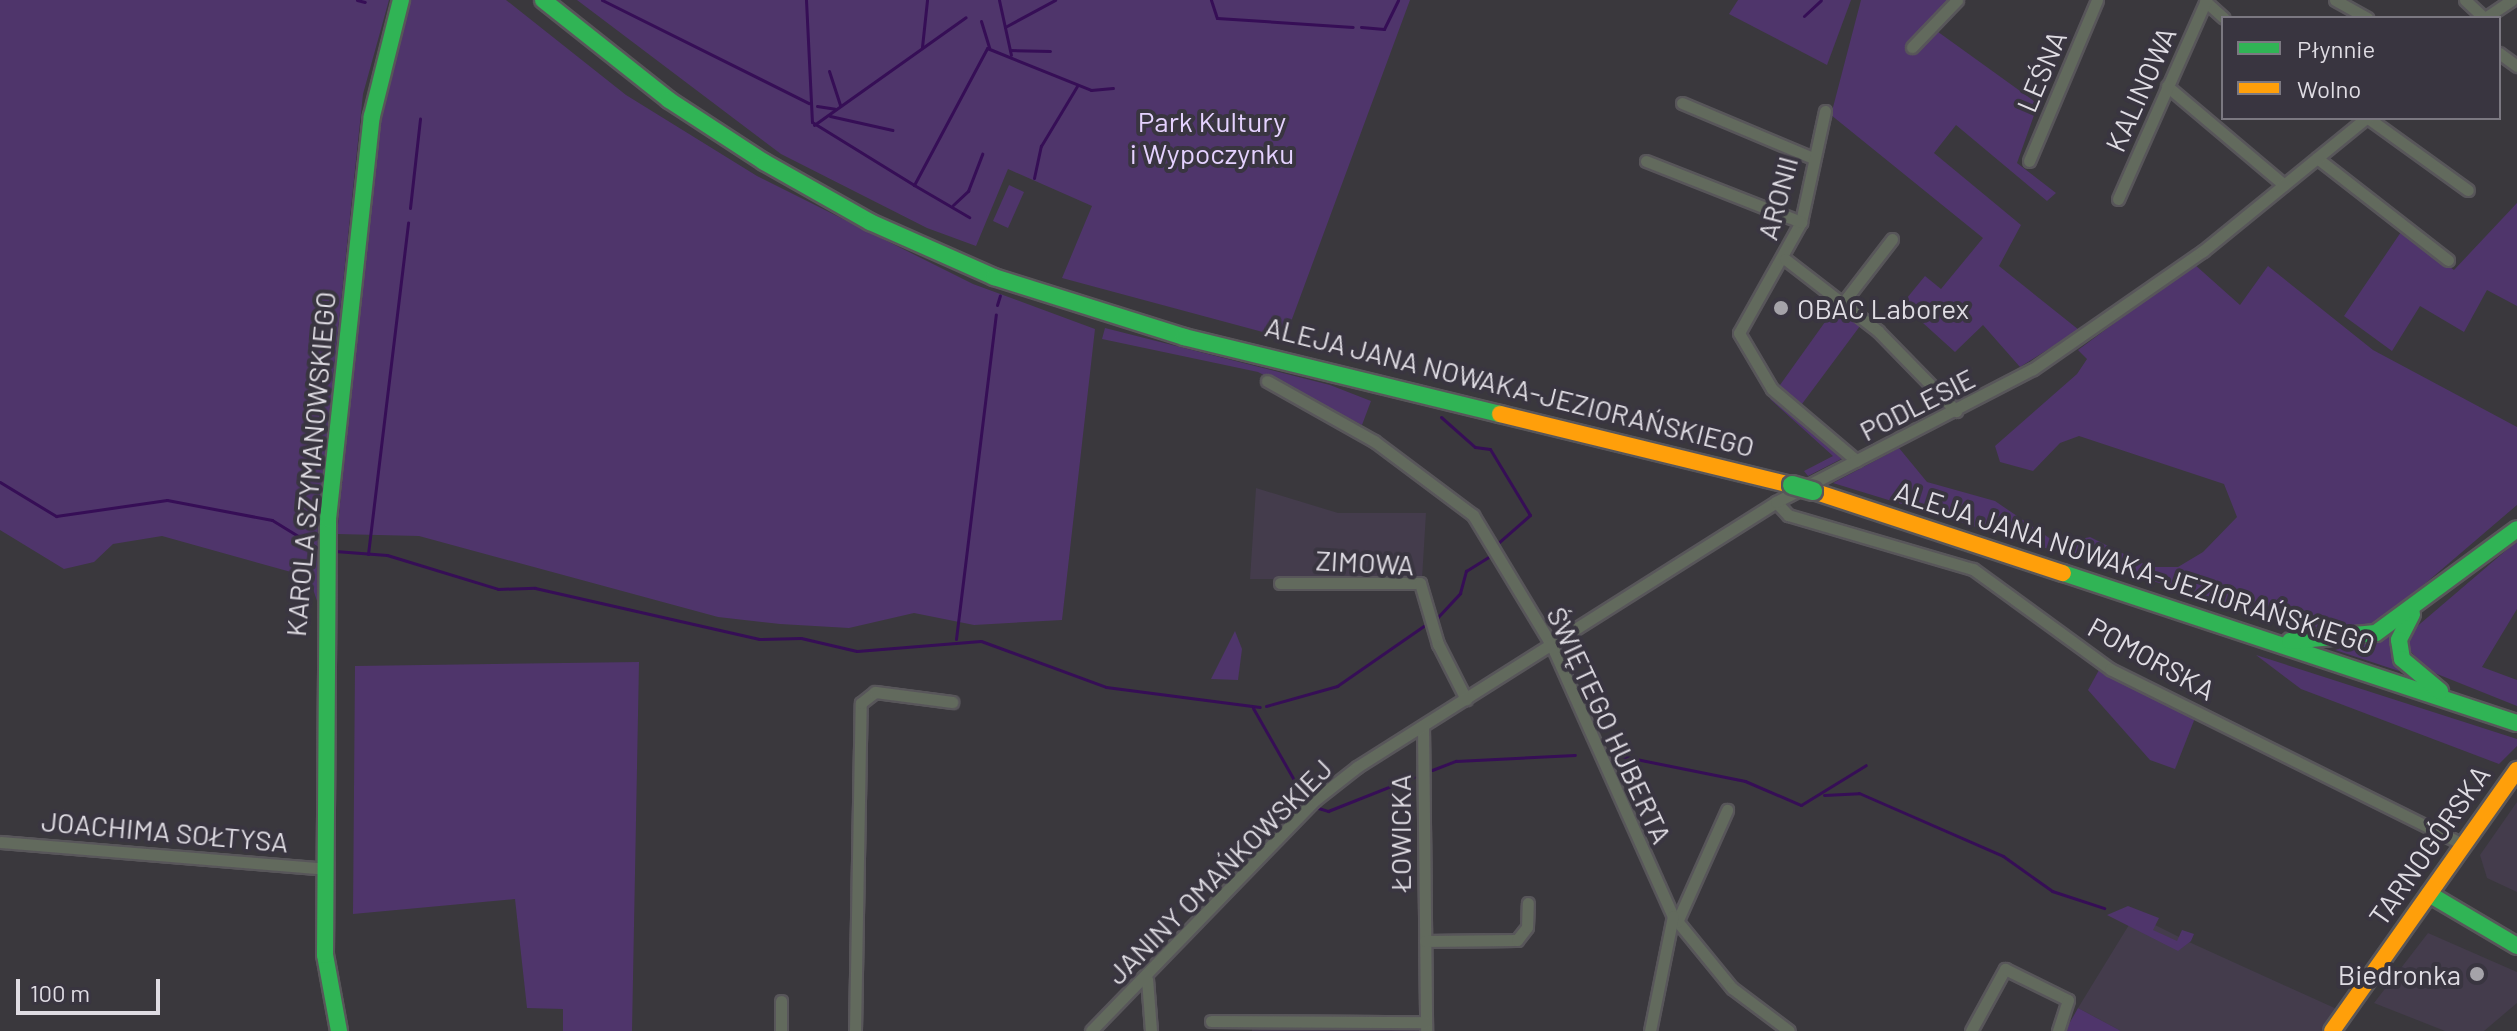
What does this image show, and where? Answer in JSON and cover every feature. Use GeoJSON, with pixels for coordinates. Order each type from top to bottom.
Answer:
{"type":"FeatureCollection","features":[{"type":"Feature","properties":{"kind":"main road","name":"KAROLA SZYMANOWSKIEGO"},"geometry":{"type":"LineString","coordinates":[[339,1031],[325,977],[328,519],[370,127],[401,0]]}},
{"type":"Feature","properties":{"kind":"main road","name":"ALEJA JANA NOWAKA-JEZIORAŃSKIEGO"},"geometry":{"type":"LineString","coordinates":[[543,0],[669,100],[776,170],[994,277],[1184,337],[1813,491],[2517,723]]}},
{"type":"Feature","properties":{"kind":"main road"},"geometry":{"type":"LineString","coordinates":[[2267,640],[2356,640],[2412,614],[2517,529]]}},
{"type":"Feature","properties":{"kind":"main road"},"geometry":{"type":"LineString","coordinates":[[2412,614],[2399,640],[2402,659],[2455,702]]}},
{"type":"Feature","properties":{"kind":"main road","name":"TARNOGÓRSKA"},"geometry":{"type":"LineString","coordinates":[[2334,1030],[2517,770]]}},
{"type":"Feature","properties":{"kind":"main road"},"geometry":{"type":"LineString","coordinates":[[2429,894],[2517,946]]}},
{"type":"Feature","properties":{"kind":"street"},"geometry":{"type":"LineString","coordinates":[[1912,47],[1957,0]]}},
{"type":"Feature","properties":{"kind":"street","name":"LEŚNA"},"geometry":{"type":"LineString","coordinates":[[2029,161],[2097,0]]}},
{"type":"Feature","properties":{"kind":"street"},"geometry":{"type":"LineString","coordinates":[[2335,0],[2358,16]]}},
{"type":"Feature","properties":{"kind":"street"},"geometry":{"type":"LineString","coordinates":[[2465,0],[2483,16]]}},
{"type":"Feature","properties":{"kind":"street"},"geometry":{"type":"LineString","coordinates":[[2488,16],[2512,0]]}},
{"type":"Feature","properties":{"kind":"street"},"geometry":{"type":"LineString","coordinates":[[2206,1],[2222,16]]}},
{"type":"Feature","properties":{"kind":"street","name":"KALINOWA"},"geometry":{"type":"LineString","coordinates":[[2118,199],[2206,1]]}},
{"type":"Feature","properties":{"kind":"street"},"geometry":{"type":"LineString","coordinates":[[2167,86],[2284,185]]}},
{"type":"Feature","properties":{"kind":"street"},"geometry":{"type":"LineString","coordinates":[[1682,103],[1813,158]]}},
{"type":"Feature","properties":{"kind":"street","name":"ARONII"},"geometry":{"type":"LineString","coordinates":[[1825,111],[1801,222],[1785,259],[1739,333],[1759,376],[1857,461]]}},
{"type":"Feature","properties":{"kind":"street","name":"PODLESIE"},"geometry":{"type":"LineString","coordinates":[[1466,699],[1776,502],[1956,411],[2113,317],[2364,120]]}},
{"type":"Feature","properties":{"kind":"street"},"geometry":{"type":"LineString","coordinates":[[2370,120],[2468,190]]}},
{"type":"Feature","properties":{"kind":"street"},"geometry":{"type":"LineString","coordinates":[[2317,158],[2448,260]]}},
{"type":"Feature","properties":{"kind":"street"},"geometry":{"type":"LineString","coordinates":[[1646,161],[1801,222]]}},
{"type":"Feature","properties":{"kind":"street"},"geometry":{"type":"LineString","coordinates":[[1842,304],[1892,239]]}},
{"type":"Feature","properties":{"kind":"street"},"geometry":{"type":"LineString","coordinates":[[1785,259],[1842,304],[1956,411]]}},
{"type":"Feature","properties":{"kind":"street","name":"ŚWIĘTEGO HUBERTA"},"geometry":{"type":"LineString","coordinates":[[1267,381],[1458,499],[1552,646],[1675,919],[1732,988],[1789,1031]]}},
{"type":"Feature","properties":{"kind":"street","name":"POMORSKA"},"geometry":{"type":"LineString","coordinates":[[1776,502],[1788,515],[1973,569],[2110,669],[2464,845]]}},
{"type":"Feature","properties":{"kind":"street","name":"ZIMOWA"},"geometry":{"type":"LineString","coordinates":[[1280,583],[1420,583],[1438,644],[1466,699]]}},
{"type":"Feature","properties":{"kind":"street"},"geometry":{"type":"LineString","coordinates":[[855,1031],[861,703],[875,692],[952,702]]}},
{"type":"Feature","properties":{"kind":"street","name":"JANINY OMAŃKOWSKIEJ"},"geometry":{"type":"LineString","coordinates":[[1091,1031],[1147,979],[1315,800],[1466,699]]}},
{"type":"Feature","properties":{"kind":"street","name":"ŁOWICKA"},"geometry":{"type":"LineString","coordinates":[[1423,726],[1426,1026]]}},
{"type":"Feature","properties":{"kind":"street","name":"ŚWIĘTEGO HUBERTA"},"geometry":{"type":"LineString","coordinates":[[1675,919],[1727,810]]}},
{"type":"Feature","properties":{"kind":"street","name":"JOACHIMA SOŁTYSA"},"geometry":{"type":"LineString","coordinates":[[0,842],[326,869]]}},
{"type":"Feature","properties":{"kind":"street"},"geometry":{"type":"LineString","coordinates":[[1425,941],[1517,940],[1527,927],[1528,903]]}},
{"type":"Feature","properties":{"kind":"street"},"geometry":{"type":"LineString","coordinates":[[1650,1031],[1675,919]]}},
{"type":"Feature","properties":{"kind":"street"},"geometry":{"type":"LineString","coordinates":[[1971,1031],[2005,969],[2068,1000],[2058,1031]]}},
{"type":"Feature","properties":{"kind":"street"},"geometry":{"type":"LineString","coordinates":[[1147,979],[1151,1031]]}},
{"type":"Feature","properties":{"kind":"street"},"geometry":{"type":"LineString","coordinates":[[781,1001],[781,1031]]}},
{"type":"Feature","properties":{"kind":"street"},"geometry":{"type":"LineString","coordinates":[[1105,1018],[1107,1031]]}},
{"type":"Feature","properties":{"kind":"street"},"geometry":{"type":"LineString","coordinates":[[1211,1021],[1426,1026]]}},
{"type":"Feature","properties":{"kind":"shaded area"},"geometry":{"type":"Polygon","coordinates":[[[1256,488],[1338,513],[1426,513],[1422,579],[1250,579],[1256,488]]]}},
{"type":"Feature","properties":{"kind":"shaded area"},"geometry":{"type":"Polygon","coordinates":[[[2517,802],[2517,892],[2487,878],[2480,855],[2517,802]]]}},
{"type":"Feature","properties":{"kind":"shaded area"},"geometry":{"type":"Polygon","coordinates":[[[2135,915],[2339,1010],[2324,1031],[2121,1031],[2078,1008],[2135,915]]]}},
{"type":"Feature","properties":{"kind":"shaded area"},"geometry":{"type":"Polygon","coordinates":[[[2428,933],[2517,972],[2517,1003],[2484,1031],[2445,1031],[2374,1003],[2428,933]]]}},
{"type":"Feature","properties":{"kind":"shaded area"},"geometry":{"type":"Polygon","coordinates":[[[1252,1021],[1419,1024],[1419,1031],[1252,1031],[1252,1021]]]}},
{"type":"Feature","properties":{"kind":"green space"},"geometry":{"type":"Polygon","coordinates":[[[0,0],[389,0],[363,94],[318,520],[317,601],[309,577],[162,536],[113,544],[94,562],[64,569],[0,530],[0,0]]]}},
{"type":"Feature","properties":{"kind":"green space"},"geometry":{"type":"Polygon","coordinates":[[[408,0],[506,0],[626,95],[757,176],[973,284],[1095,329],[1062,620],[974,625],[914,613],[849,628],[718,617],[419,536],[337,534],[381,93],[408,0]]]}},
{"type":"Feature","properties":{"kind":"green space","name":"Park Kultury i Wypoczynku"},"geometry":{"type":"Polygon","coordinates":[[[577,0],[1410,0],[1285,338],[1062,278],[1092,206],[1008,169],[976,246],[927,228],[781,154],[577,0]]]}},
{"type":"Feature","properties":{"kind":"green space"},"geometry":{"type":"Polygon","coordinates":[[[1738,0],[1851,0],[1827,65],[1729,14],[1738,0]]]}},
{"type":"Feature","properties":{"kind":"green space"},"geometry":{"type":"Polygon","coordinates":[[[1861,0],[1953,0],[1934,29],[2038,104],[2017,163],[2056,193],[2047,201],[1956,125],[1934,153],[2021,225],[1999,266],[2079,330],[2020,367],[1983,325],[1955,352],[1902,304],[1925,276],[1941,289],[1983,238],[1831,115],[1861,0]]]}},
{"type":"Feature","properties":{"kind":"green space"},"geometry":{"type":"Polygon","coordinates":[[[1009,185],[1024,192],[1008,228],[993,221],[1009,185]]]}},
{"type":"Feature","properties":{"kind":"green space"},"geometry":{"type":"Polygon","coordinates":[[[2517,203],[2517,306],[2487,290],[2464,332],[2420,306],[2392,351],[2344,316],[2401,232],[2454,270],[2517,203]]]}},
{"type":"Feature","properties":{"kind":"green space"},"geometry":{"type":"Polygon","coordinates":[[[2194,264],[2240,305],[2268,266],[2373,350],[2517,427],[2517,505],[2379,623],[2341,630],[2299,626],[1833,483],[1899,448],[1927,482],[1995,501],[2058,544],[2090,537],[2150,567],[2178,567],[2203,552],[2237,517],[2224,484],[2079,436],[2060,443],[2033,471],[2000,462],[1995,446],[2077,374],[2087,359],[2078,350],[2194,264]]]}},
{"type":"Feature","properties":{"kind":"green space"},"geometry":{"type":"Polygon","coordinates":[[[1835,308],[1860,326],[1799,408],[1855,452],[1808,476],[1804,471],[1833,456],[1770,399],[1835,308]]]}},
{"type":"Feature","properties":{"kind":"green space"},"geometry":{"type":"Polygon","coordinates":[[[1105,328],[1330,385],[1371,401],[1362,425],[1258,372],[1102,339],[1105,328]]]}},
{"type":"Feature","properties":{"kind":"green space"},"geometry":{"type":"Polygon","coordinates":[[[2517,541],[2517,609],[2482,667],[2517,680],[2517,706],[2427,670],[2406,646],[2414,629],[2517,541]]]}},
{"type":"Feature","properties":{"kind":"green space"},"geometry":{"type":"Polygon","coordinates":[[[1235,631],[1242,649],[1238,680],[1211,679],[1235,631]]]}},
{"type":"Feature","properties":{"kind":"green space"},"geometry":{"type":"Polygon","coordinates":[[[2391,633],[2399,671],[2335,650],[2391,633]]]}},
{"type":"Feature","properties":{"kind":"green space"},"geometry":{"type":"Polygon","coordinates":[[[2256,655],[2517,739],[2517,746],[2499,764],[2301,689],[2256,655]]]}},
{"type":"Feature","properties":{"kind":"green space"},"geometry":{"type":"Polygon","coordinates":[[[639,662],[632,1031],[563,1031],[563,1009],[527,1008],[515,899],[353,914],[355,666],[639,662]]]}},
{"type":"Feature","properties":{"kind":"green space"},"geometry":{"type":"Polygon","coordinates":[[[2099,670],[2195,718],[2175,769],[2150,760],[2088,690],[2099,670]]]}},
{"type":"Feature","properties":{"kind":"green space"},"geometry":{"type":"Polygon","coordinates":[[[2128,906],[2159,918],[2153,930],[2177,941],[2182,930],[2194,934],[2191,941],[2178,951],[2107,915],[2128,906]]]}},
{"type":"Feature","properties":{"kind":"green space"},"geometry":{"type":"Polygon","coordinates":[[[2078,1008],[2121,1031],[2065,1031],[2078,1008]]]}},
{"type":"Feature","properties":{"kind":"waterway"},"geometry":{"type":"LineString","coordinates":[[357,0],[365,2]]}},
{"type":"Feature","properties":{"kind":"waterway"},"geometry":{"type":"LineString","coordinates":[[602,0],[809,103]]}},
{"type":"Feature","properties":{"kind":"waterway"},"geometry":{"type":"LineString","coordinates":[[806,0],[812,122],[914,185],[987,48],[1091,90],[1113,88]]}},
{"type":"Feature","properties":{"kind":"waterway"},"geometry":{"type":"LineString","coordinates":[[922,47],[927,0]]}},
{"type":"Feature","properties":{"kind":"waterway"},"geometry":{"type":"LineString","coordinates":[[999,0],[1011,55]]}},
{"type":"Feature","properties":{"kind":"waterway"},"geometry":{"type":"LineString","coordinates":[[1005,27],[1055,0]]}},
{"type":"Feature","properties":{"kind":"waterway"},"geometry":{"type":"LineString","coordinates":[[1211,0],[1217,18],[1353,27]]}},
{"type":"Feature","properties":{"kind":"waterway"},"geometry":{"type":"LineString","coordinates":[[1361,27],[1384,29],[1398,0]]}},
{"type":"Feature","properties":{"kind":"waterway"},"geometry":{"type":"LineString","coordinates":[[1804,16],[1821,0]]}},
{"type":"Feature","properties":{"kind":"waterway"},"geometry":{"type":"LineString","coordinates":[[814,125],[966,17]]}},
{"type":"Feature","properties":{"kind":"waterway"},"geometry":{"type":"LineString","coordinates":[[981,21],[989,48]]}},
{"type":"Feature","properties":{"kind":"waterway"},"geometry":{"type":"LineString","coordinates":[[1010,50],[1050,51]]}},
{"type":"Feature","properties":{"kind":"waterway"},"geometry":{"type":"LineString","coordinates":[[829,71],[840,105]]}},
{"type":"Feature","properties":{"kind":"waterway"},"geometry":{"type":"LineString","coordinates":[[1034,178],[1041,146],[1077,86]]}},
{"type":"Feature","properties":{"kind":"waterway"},"geometry":{"type":"LineString","coordinates":[[817,106],[835,109]]}},
{"type":"Feature","properties":{"kind":"waterway"},"geometry":{"type":"LineString","coordinates":[[830,116],[892,130]]}},
{"type":"Feature","properties":{"kind":"waterway"},"geometry":{"type":"LineString","coordinates":[[410,208],[420,119]]}},
{"type":"Feature","properties":{"kind":"waterway"},"geometry":{"type":"LineString","coordinates":[[953,205],[968,191],[982,154]]}},
{"type":"Feature","properties":{"kind":"waterway"},"geometry":{"type":"LineString","coordinates":[[914,185],[969,217]]}},
{"type":"Feature","properties":{"kind":"waterway"},"geometry":{"type":"LineString","coordinates":[[368,554],[408,222]]}},
{"type":"Feature","properties":{"kind":"waterway"},"geometry":{"type":"LineString","coordinates":[[997,305],[1000,295]]}},
{"type":"Feature","properties":{"kind":"waterway"},"geometry":{"type":"LineString","coordinates":[[956,639],[996,314]]}},
{"type":"Feature","properties":{"kind":"waterway"},"geometry":{"type":"LineString","coordinates":[[1441,417],[1475,447],[1490,449],[1530,515],[1498,543]]}},
{"type":"Feature","properties":{"kind":"waterway"},"geometry":{"type":"LineString","coordinates":[[0,482],[56,516],[167,500],[272,520],[316,547]]}},
{"type":"Feature","properties":{"kind":"waterway"},"geometry":{"type":"LineString","coordinates":[[335,551],[387,555],[498,589],[535,588],[759,639],[801,638],[857,651],[981,641],[1106,687],[1260,707]]}},
{"type":"Feature","properties":{"kind":"waterway"},"geometry":{"type":"LineString","coordinates":[[1437,618],[1460,593],[1466,571],[1488,557]]}},
{"type":"Feature","properties":{"kind":"waterway"},"geometry":{"type":"LineString","coordinates":[[1266,706],[1337,686],[1425,625]]}},
{"type":"Feature","properties":{"kind":"waterway"},"geometry":{"type":"LineString","coordinates":[[1253,708],[1305,799]]}},
{"type":"Feature","properties":{"kind":"waterway"},"geometry":{"type":"LineString","coordinates":[[1606,753],[1745,781],[1801,805],[1866,765]]}},
{"type":"Feature","properties":{"kind":"waterway"},"geometry":{"type":"LineString","coordinates":[[1432,770],[1456,761],[1575,755]]}},
{"type":"Feature","properties":{"kind":"waterway"},"geometry":{"type":"LineString","coordinates":[[1315,807],[1328,811],[1414,777]]}},
{"type":"Feature","properties":{"kind":"waterway"},"geometry":{"type":"LineString","coordinates":[[1824,795],[1859,793],[2003,856],[2052,891],[2104,908]]}},
{"type":"Feature","properties":{"kind":"traffic: fast"},"geometry":{"type":"LineString","coordinates":[[339,1031],[325,955],[328,519],[372,116],[401,0]]}},
{"type":"Feature","properties":{"kind":"traffic: fast"},"geometry":{"type":"LineString","coordinates":[[543,0],[669,100],[764,162],[870,222],[994,277],[1184,337],[1500,414]]}},
{"type":"Feature","properties":{"kind":"traffic: fast"},"geometry":{"type":"LineString","coordinates":[[1792,485],[1813,491]]}},
{"type":"Feature","properties":{"kind":"traffic: fast"},"geometry":{"type":"LineString","coordinates":[[2290,641],[2376,633],[2517,529]]}},
{"type":"Feature","properties":{"kind":"traffic: fast"},"geometry":{"type":"LineString","coordinates":[[2063,573],[2517,723]]}},
{"type":"Feature","properties":{"kind":"traffic: fast"},"geometry":{"type":"LineString","coordinates":[[2412,614],[2399,640],[2402,659],[2440,691]]}},
{"type":"Feature","properties":{"kind":"traffic: fast"},"geometry":{"type":"LineString","coordinates":[[2429,894],[2517,946]]}},
{"type":"Feature","properties":{"kind":"traffic: slow"},"geometry":{"type":"LineString","coordinates":[[1500,414],[1792,485]]}},
{"type":"Feature","properties":{"kind":"traffic: slow"},"geometry":{"type":"LineString","coordinates":[[1813,491],[2063,573]]}},
{"type":"Feature","properties":{"kind":"traffic: slow"},"geometry":{"type":"LineString","coordinates":[[2332,1031],[2517,770]]}},
{"type":"Feature","properties":{"kind":"place","name":"OBAC Laborex"},"geometry":{"type":"Point","coordinates":[1781,308]}},
{"type":"Feature","properties":{"kind":"place","name":"Biedronka"},"geometry":{"type":"Point","coordinates":[2477,974]}}]}
